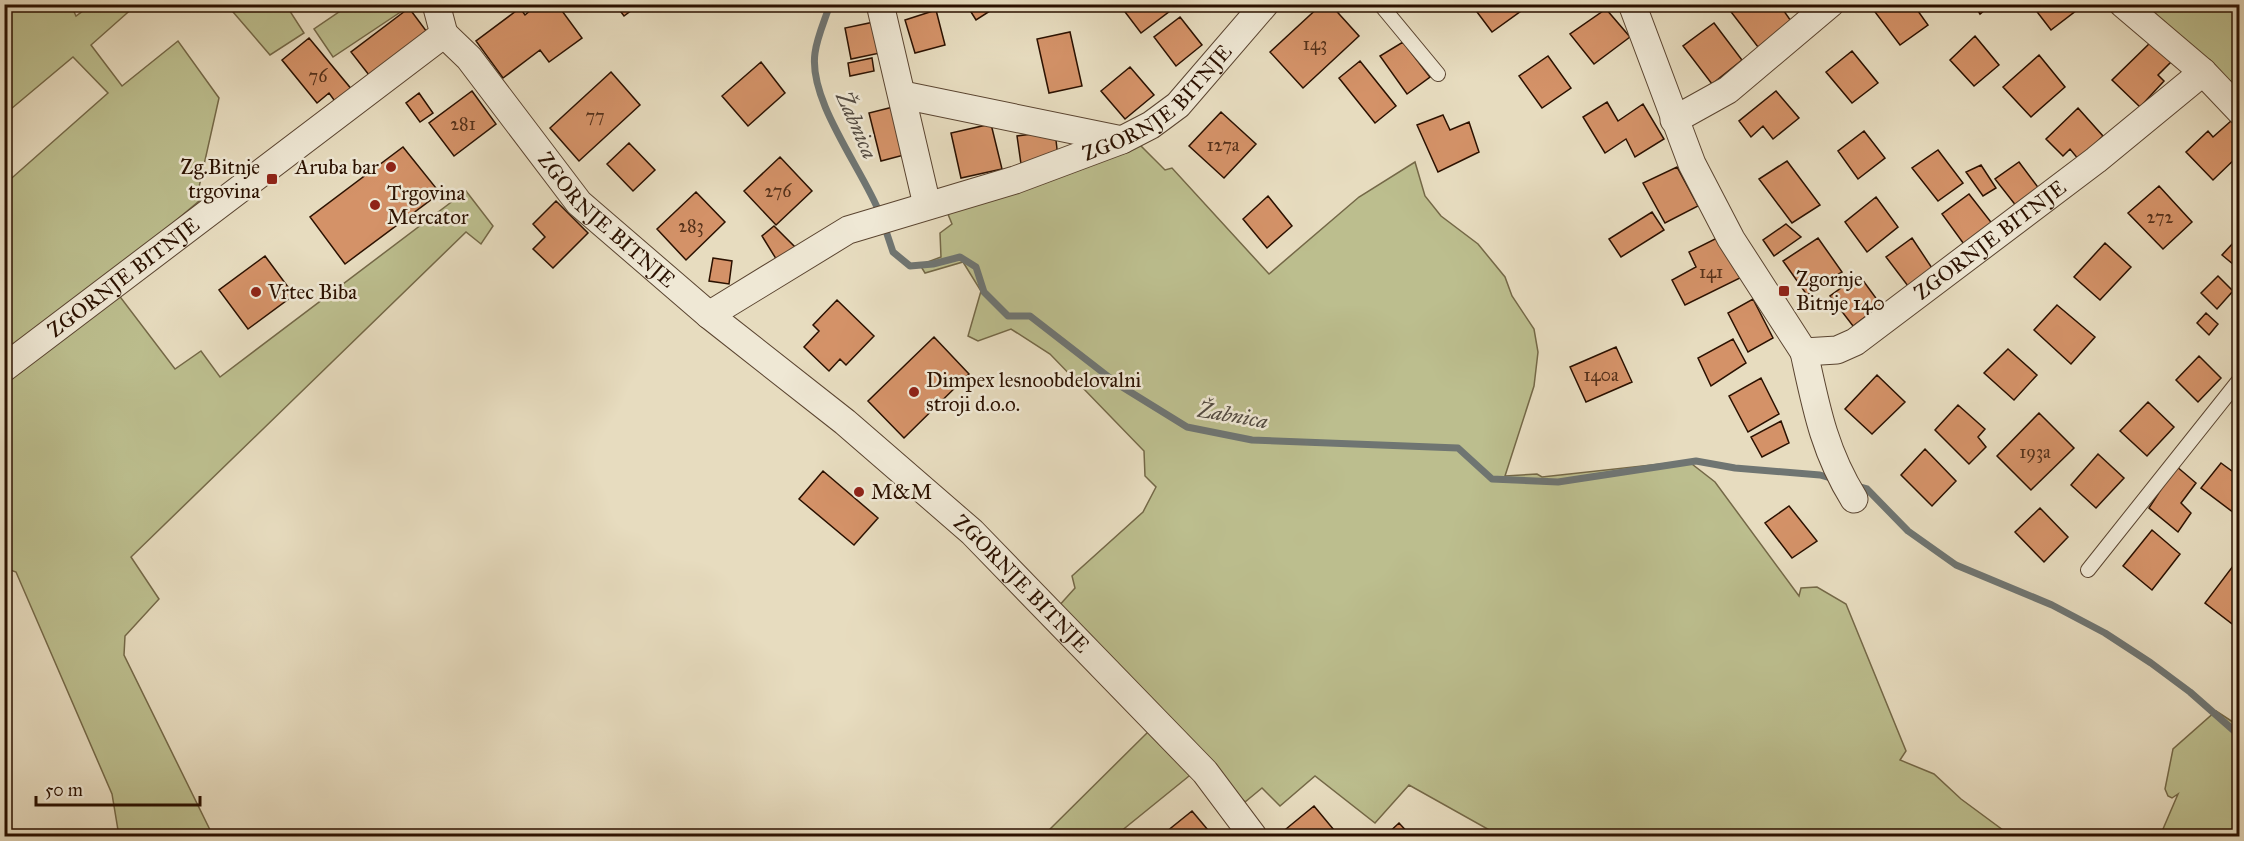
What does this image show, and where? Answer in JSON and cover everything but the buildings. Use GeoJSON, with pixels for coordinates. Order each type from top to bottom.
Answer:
{"type":"FeatureCollection","features":[{"type":"Feature","properties":{"kind":"street"},"geometry":{"type":"LineString","coordinates":[[436,4],[444,34]]}},
{"type":"Feature","properties":{"kind":"street"},"geometry":{"type":"LineString","coordinates":[[880,4],[927,205]]}},
{"type":"Feature","properties":{"kind":"street","name":"ZGORNJE BITNJE"},"geometry":{"type":"LineString","coordinates":[[709,315],[848,230],[1015,180],[1122,140],[1151,125],[1178,105],[1265,4]]}},
{"type":"Feature","properties":{"kind":"street"},"geometry":{"type":"LineString","coordinates":[[1632,4],[1674,120],[1731,239],[1804,352],[1822,434],[1836,470],[1854,499]]}},
{"type":"Feature","properties":{"kind":"street"},"geometry":{"type":"LineString","coordinates":[[1674,120],[1728,90],[1830,4]]}},
{"type":"Feature","properties":{"kind":"street"},"geometry":{"type":"LineString","coordinates":[[2123,4],[2203,72],[2240,111]]}},
{"type":"Feature","properties":{"kind":"street","name":"ZGORNJE BITNJE"},"geometry":{"type":"LineString","coordinates":[[4,368],[444,34],[469,58],[579,203],[709,315],[845,422],[972,532],[1205,772],[1252,836]]}},
{"type":"Feature","properties":{"kind":"street","name":"ZGORNJE BITNJE"},"geometry":{"type":"LineString","coordinates":[[1804,352],[1837,350],[1855,342],[2096,160],[2203,72]]}},
{"type":"Feature","properties":{"kind":"street"},"geometry":{"type":"LineString","coordinates":[[903,95],[1122,140]]}},
{"type":"Feature","properties":{"kind":"lane"},"geometry":{"type":"LineString","coordinates":[[1380,4],[1438,74]]}},
{"type":"Feature","properties":{"kind":"lane"},"geometry":{"type":"LineString","coordinates":[[2088,570],[2240,379]]}},
{"type":"Feature","properties":{"kind":"green space"},"geometry":{"type":"Polygon","coordinates":[[[5,5],[71,5],[76,16],[91,5],[133,5],[135,6],[91,45],[122,86],[178,41],[219,98],[199,187],[205,196],[5,354],[5,184],[108,93],[73,57],[5,114],[5,5]]]}},
{"type":"Feature","properties":{"kind":"green space"},"geometry":{"type":"Polygon","coordinates":[[[227,5],[267,5],[269,7],[286,5],[304,33],[270,55],[227,5]]]}},
{"type":"Feature","properties":{"kind":"green space"},"geometry":{"type":"Polygon","coordinates":[[[349,5],[411,5],[333,57],[314,29],[349,5]]]}},
{"type":"Feature","properties":{"kind":"green space"},"geometry":{"type":"Polygon","coordinates":[[[2146,5],[2239,5],[2239,89],[2146,5]]]}},
{"type":"Feature","properties":{"kind":"green space"},"geometry":{"type":"Polygon","coordinates":[[[1133,145],[1141,146],[1165,170],[1172,168],[1269,274],[1359,197],[1415,162],[1425,196],[1441,216],[1478,244],[1505,277],[1512,296],[1534,329],[1538,352],[1534,386],[1505,476],[1537,474],[1542,477],[1688,461],[1715,482],[1799,596],[1801,588],[1817,587],[1846,604],[1906,751],[1900,760],[1934,774],[1961,799],[2011,836],[1500,836],[1409,785],[1375,823],[1315,776],[1280,806],[1262,788],[1245,802],[1057,608],[1075,588],[1072,576],[1143,512],[1156,487],[1145,476],[1144,451],[1050,354],[1011,329],[978,341],[968,336],[981,291],[963,262],[925,273],[920,265],[941,257],[940,233],[952,224],[945,207],[1133,145]]]}},
{"type":"Feature","properties":{"kind":"green space"},"geometry":{"type":"Polygon","coordinates":[[[466,191],[493,226],[481,244],[466,232],[131,557],[159,599],[125,636],[124,655],[213,836],[119,836],[112,794],[16,572],[5,568],[5,379],[118,294],[175,369],[201,351],[220,377],[466,191]]]}},
{"type":"Feature","properties":{"kind":"green space"},"geometry":{"type":"Polygon","coordinates":[[[2216,711],[2239,726],[2239,836],[2160,836],[2178,794],[2172,798],[2168,796],[2165,789],[2173,749],[2216,711]]]}},
{"type":"Feature","properties":{"kind":"green space"},"geometry":{"type":"Polygon","coordinates":[[[1152,728],[1194,772],[1115,836],[1043,836],[1152,728]]]}},
{"type":"Feature","properties":{"kind":"waterway","name":"Žabnica"},"geometry":{"type":"LineString","coordinates":[[830,4],[815,53],[815,72],[820,92],[838,135],[880,214]]}},
{"type":"Feature","properties":{"kind":"waterway","name":"Žabnica"},"geometry":{"type":"LineString","coordinates":[[884,225],[893,252],[910,266],[933,264],[960,257],[976,267],[984,292],[1008,316],[1030,316],[1119,385],[1187,427],[1252,440],[1458,448],[1492,479],[1558,482],[1696,461],[1735,468],[1820,475],[1834,479]]}},
{"type":"Feature","properties":{"kind":"waterway"},"geometry":{"type":"LineString","coordinates":[[1856,486],[1867,489],[1908,531],[1956,565],[2052,605],[2105,633],[2190,692],[2240,736]]}},
{"type":"Feature","properties":{"kind":"place","name":"Aruba bar"},"geometry":{"type":"Point","coordinates":[391,167]}},
{"type":"Feature","properties":{"kind":"place","name":"Zg.Bitnje trgovina"},"geometry":{"type":"Point","coordinates":[272,179]}},
{"type":"Feature","properties":{"kind":"place","name":"Trgovina Mercator"},"geometry":{"type":"Point","coordinates":[375,205]}},
{"type":"Feature","properties":{"kind":"place","name":"Zgornje Bitnje 140"},"geometry":{"type":"Point","coordinates":[1784,291]}},
{"type":"Feature","properties":{"kind":"place","name":"Vrtec Biba"},"geometry":{"type":"Point","coordinates":[256,292]}},
{"type":"Feature","properties":{"kind":"place","name":"Dimpex lesnoobdelovalni stroji d.o.o."},"geometry":{"type":"Point","coordinates":[914,392]}},
{"type":"Feature","properties":{"kind":"place","name":"M&M"},"geometry":{"type":"Point","coordinates":[859,492]}}]}
